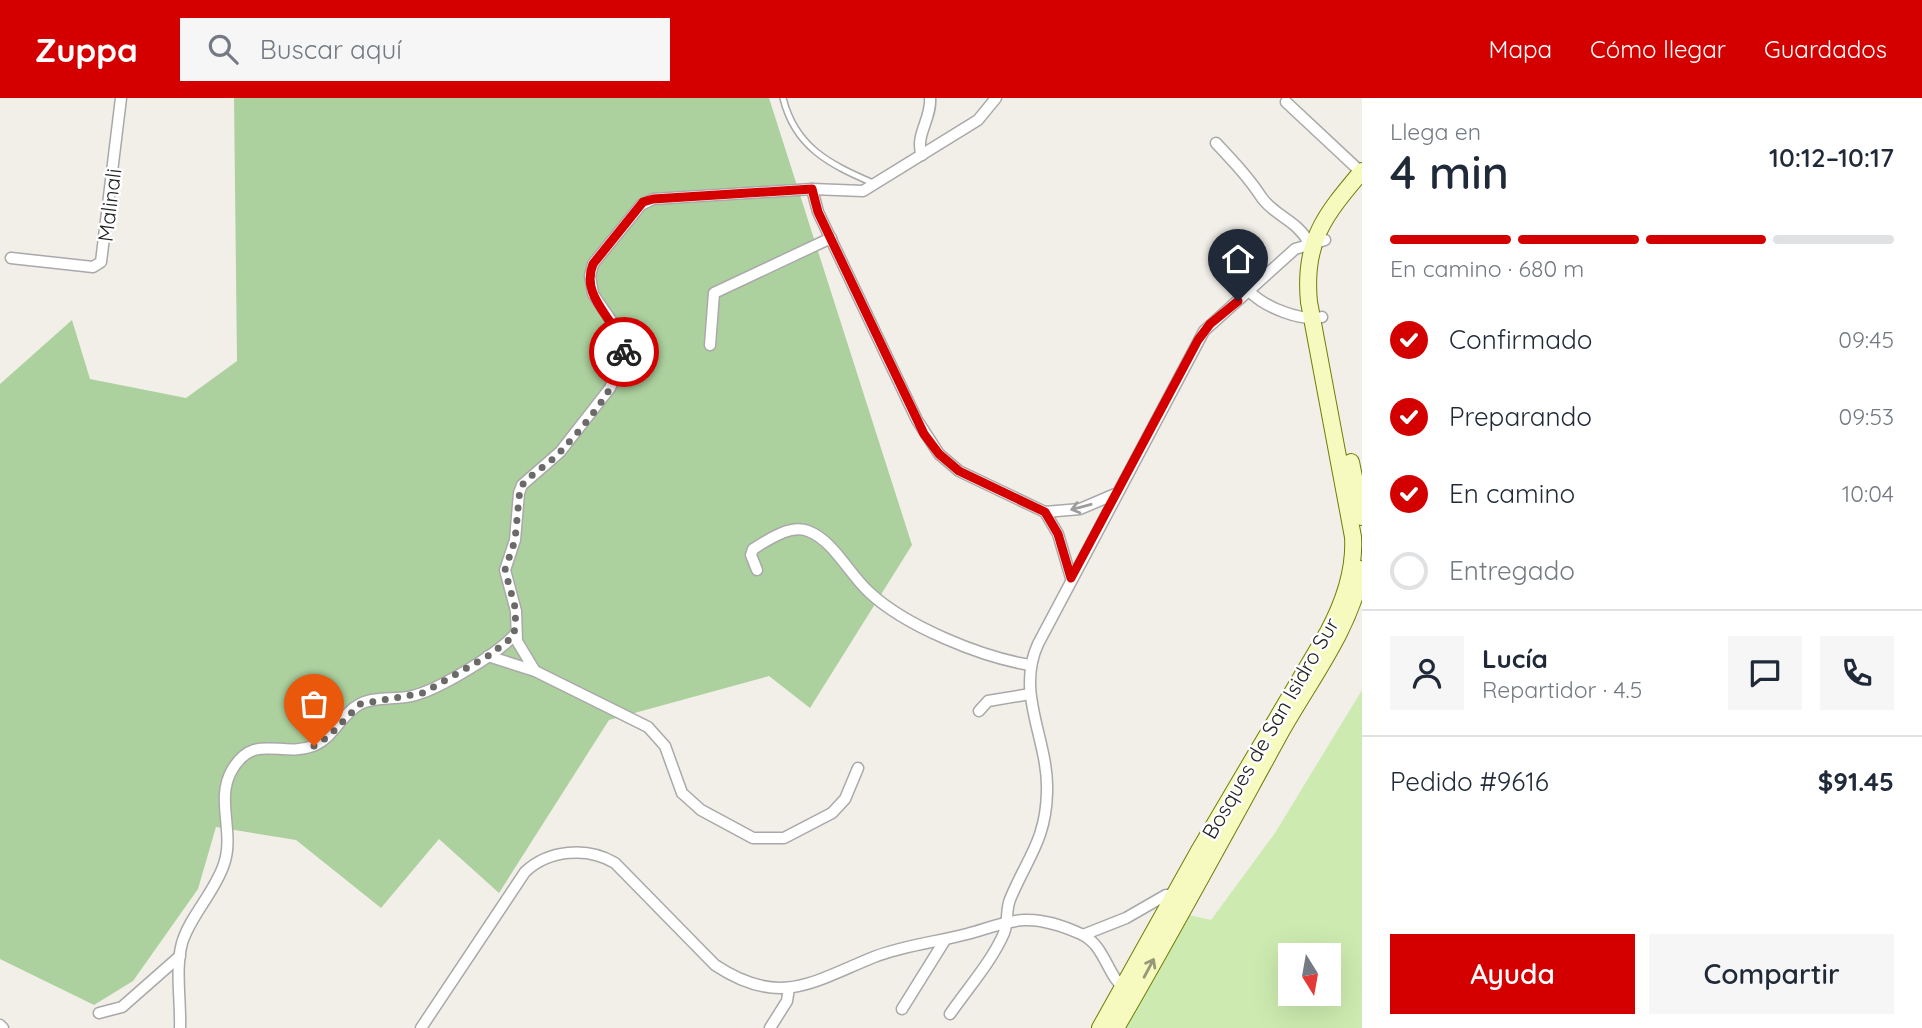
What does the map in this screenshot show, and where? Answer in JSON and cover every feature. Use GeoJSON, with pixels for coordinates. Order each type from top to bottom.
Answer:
{"type":"FeatureCollection","features":[{"type":"Feature","properties":{"kind":"main road","name":"Bosques de San Isidro Sur"},"geometry":{"type":"LineString","coordinates":[[1116,1028],[1129,992],[1181,896],[1343,627],[1358,579],[1317,318],[1316,242],[1339,214],[1362,176]]}},
{"type":"Feature","properties":{"kind":"main road","name":"Bosques de San Isidro Sur"},"geometry":{"type":"LineString","coordinates":[[1317,318],[1362,517]]}},
{"type":"Feature","properties":{"kind":"main road","name":"Bosques de San Isidro Sur"},"geometry":{"type":"LineString","coordinates":[[1100,1028],[1129,992]]}},
{"type":"Feature","properties":{"kind":"street","name":"Malinali"},"geometry":{"type":"LineString","coordinates":[[11,258],[93,267],[101,262],[121,98]]}},
{"type":"Feature","properties":{"kind":"street"},"geometry":{"type":"LineString","coordinates":[[922,155],[919,143],[930,113],[930,98]]}},
{"type":"Feature","properties":{"kind":"street"},"geometry":{"type":"LineString","coordinates":[[535,671],[520,649],[516,633],[516,611],[505,570],[515,540],[520,488],[560,452],[610,388],[624,358],[619,332],[593,294],[590,276],[593,264],[648,200],[812,189],[856,192],[876,184],[978,120],[996,98]]}},
{"type":"Feature","properties":{"kind":"street"},"geometry":{"type":"LineString","coordinates":[[1286,102],[1362,176]]}},
{"type":"Feature","properties":{"kind":"street"},"geometry":{"type":"LineString","coordinates":[[950,1014],[1002,937],[1008,922],[1008,903],[1037,847],[1046,806],[1044,753],[1030,694],[1030,665],[1071,578],[1198,340],[1210,324],[1250,292],[1295,249],[1316,242],[1266,201],[1256,184],[1216,143]]}},
{"type":"Feature","properties":{"kind":"street"},"geometry":{"type":"LineString","coordinates":[[812,189],[831,238],[931,444],[959,471],[1045,512],[1080,509],[1115,494]]}},
{"type":"Feature","properties":{"kind":"street"},"geometry":{"type":"LineString","coordinates":[[710,345],[712,297],[717,290],[831,238]]}},
{"type":"Feature","properties":{"kind":"street"},"geometry":{"type":"LineString","coordinates":[[1250,292],[1262,301],[1317,318]]}},
{"type":"Feature","properties":{"kind":"street"},"geometry":{"type":"LineString","coordinates":[[1045,512],[1058,534],[1071,578]]}},
{"type":"Feature","properties":{"kind":"street"},"geometry":{"type":"LineString","coordinates":[[757,570],[751,555],[756,547],[784,532],[808,531],[827,545],[867,590],[903,619],[1000,658],[1030,665]]}},
{"type":"Feature","properties":{"kind":"street"},"geometry":{"type":"LineString","coordinates":[[180,1028],[180,956],[189,928],[210,895],[225,862],[228,832],[225,785],[230,772],[246,754],[259,747],[293,750],[314,746],[329,736],[360,704],[423,693],[488,656],[516,633]]}},
{"type":"Feature","properties":{"kind":"street"},"geometry":{"type":"LineString","coordinates":[[488,656],[535,671],[648,727],[665,746],[676,782],[690,802],[753,838],[772,841],[784,838],[832,813],[845,799],[858,768]]}},
{"type":"Feature","properties":{"kind":"street"},"geometry":{"type":"LineString","coordinates":[[979,711],[988,701],[1030,694]]}},
{"type":"Feature","properties":{"kind":"street"},"geometry":{"type":"LineString","coordinates":[[421,1028],[525,872],[547,857],[570,853],[596,855],[615,863],[707,959],[725,972],[760,985],[789,988],[829,978],[885,953],[1008,922],[1052,923],[1083,935],[1100,950],[1129,992]]}},
{"type":"Feature","properties":{"kind":"street"},"geometry":{"type":"LineString","coordinates":[[1083,935],[1113,925],[1159,898],[1181,896]]}},
{"type":"Feature","properties":{"kind":"street"},"geometry":{"type":"LineString","coordinates":[[902,1009],[945,940]]}},
{"type":"Feature","properties":{"kind":"street"},"geometry":{"type":"LineString","coordinates":[[99,1013],[122,1007],[180,956]]}},
{"type":"Feature","properties":{"kind":"street"},"geometry":{"type":"LineString","coordinates":[[770,1028],[787,1001],[789,988]]}},
{"type":"Feature","properties":{"kind":"lane"},"geometry":{"type":"LineString","coordinates":[[783,98],[788,118],[804,144],[846,171],[876,184]]}},
{"type":"Feature","properties":{"kind":"green space"},"geometry":{"type":"Polygon","coordinates":[[[234,98],[769,98],[912,545],[810,708],[769,676],[609,720],[499,893],[439,839],[381,908],[296,840],[216,827],[198,889],[133,981],[94,1005],[0,959],[0,384],[72,320],[90,379],[186,398],[237,361],[234,98]]]}},
{"type":"Feature","properties":{"kind":"green space"},"geometry":{"type":"Polygon","coordinates":[[[1362,690],[1362,1028],[1125,1028],[1185,914],[1211,920],[1275,833],[1362,690]]]}},
{"type":"Feature","properties":{"kind":"way so far"},"geometry":{"type":"LineString","coordinates":[[314,746],[329,736],[360,704],[423,693],[488,656],[514,636],[517,625],[516,611],[505,570],[515,540],[520,488],[560,452],[610,388],[623,364],[624,352]]}},
{"type":"Feature","properties":{"kind":"route"},"geometry":{"type":"LineString","coordinates":[[624,352],[619,332],[594,299],[590,276],[593,264],[643,202],[653,199],[812,189],[818,212],[924,434],[939,454],[959,471],[1045,512],[1058,534],[1071,578],[1203,331],[1238,301]]}}]}
